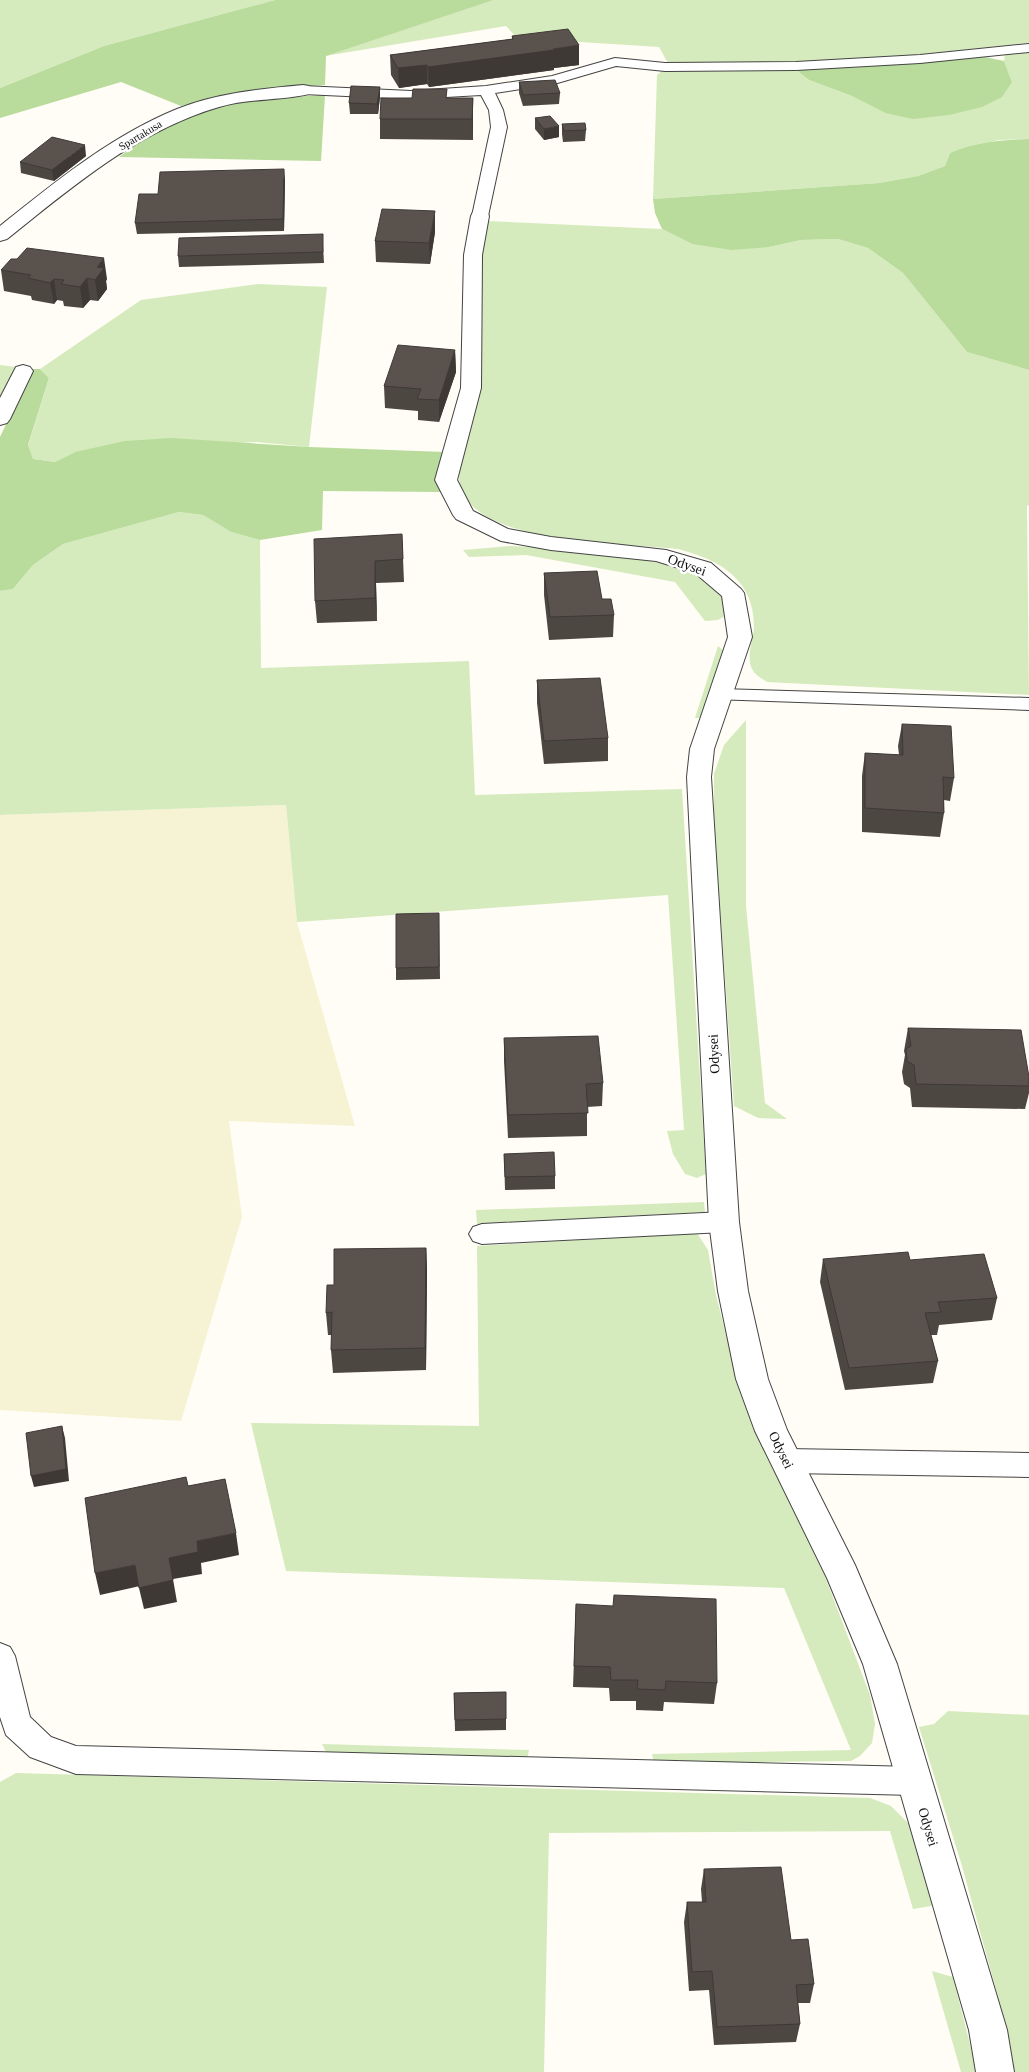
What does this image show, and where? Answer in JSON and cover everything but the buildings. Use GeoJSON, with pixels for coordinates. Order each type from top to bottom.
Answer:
{"type":"FeatureCollection","features":[{"type":"Feature","properties":{"kind":"street","name":"Spartakusa"},"geometry":{"type":"LineString","coordinates":[[0,235],[59,188],[160,122],[211,103],[242,96],[303,90]]}},
{"type":"Feature","properties":{"kind":"street","name":"Odysei"},"geometry":{"type":"LineString","coordinates":[[480,216],[472,284],[471,388],[446,480],[448,492],[454,504],[463,514],[494,531],[534,541],[666,556],[706,569],[720,579],[732,592],[740,606],[742,623],[733,662],[719,695],[702,749],[699,777],[724,1222],[733,1291],[752,1379],[771,1431],[843,1575],[880,1664],[988,2030],[995,2072]]}},
{"type":"Feature","properties":{"kind":"street"},"geometry":{"type":"LineString","coordinates":[[0,419],[23,371]]}},
{"type":"Feature","properties":{"kind":"lane"},"geometry":{"type":"LineString","coordinates":[[303,90],[411,95],[486,90],[554,80],[615,62],[644,63],[665,68],[805,66],[920,59],[1029,48]]}},
{"type":"Feature","properties":{"kind":"lane"},"geometry":{"type":"LineString","coordinates":[[480,216],[499,127],[496,110],[486,90]]}},
{"type":"Feature","properties":{"kind":"lane"},"geometry":{"type":"LineString","coordinates":[[719,695],[1029,704]]}},
{"type":"Feature","properties":{"kind":"lane"},"geometry":{"type":"LineString","coordinates":[[482,1234],[724,1222]]}},
{"type":"Feature","properties":{"kind":"lane"},"geometry":{"type":"LineString","coordinates":[[786,1460],[1029,1465]]}},
{"type":"Feature","properties":{"kind":"lane"},"geometry":{"type":"LineString","coordinates":[[0,1656],[17,1725],[41,1747],[76,1760],[914,1781]]}},
{"type":"Feature","properties":{"kind":"shaded area"},"geometry":{"type":"Polygon","coordinates":[[[286,805],[297,922],[355,1126],[229,1121],[242,1217],[181,1421],[0,1410],[0,815],[286,805]]]}},
{"type":"Feature","properties":{"kind":"green space"},"geometry":{"type":"Polygon","coordinates":[[[0,0],[275,0],[104,46],[0,88],[0,0]]]}},
{"type":"Feature","properties":{"kind":"green space"},"geometry":{"type":"Polygon","coordinates":[[[275,0],[494,0],[326,56],[325,85],[245,91],[181,106],[121,82],[0,118],[0,88],[104,46],[275,0]]]}},
{"type":"Feature","properties":{"kind":"green space"},"geometry":{"type":"Polygon","coordinates":[[[494,0],[1029,0],[1029,43],[893,57],[795,63],[669,65],[659,47],[517,38],[506,26],[325,56],[494,0]]]}},
{"type":"Feature","properties":{"kind":"green space"},"geometry":{"type":"Polygon","coordinates":[[[1029,52],[1029,139],[999,140],[950,153],[945,166],[918,176],[879,183],[653,199],[657,75],[663,70],[795,69],[809,80],[852,96],[885,113],[1012,82],[1004,61],[1005,54],[1029,52]]]}},
{"type":"Feature","properties":{"kind":"green space"},"geometry":{"type":"Polygon","coordinates":[[[985,57],[1004,61],[1012,82],[1002,97],[982,107],[949,115],[913,119],[885,113],[852,96],[809,80],[795,69],[862,67],[985,57]]]}},
{"type":"Feature","properties":{"kind":"green space"},"geometry":{"type":"Polygon","coordinates":[[[325,95],[321,161],[119,157],[160,129],[199,112],[262,100],[325,95]]]}},
{"type":"Feature","properties":{"kind":"green space"},"geometry":{"type":"Polygon","coordinates":[[[1029,139],[1029,370],[967,352],[903,273],[868,248],[838,239],[801,240],[769,247],[732,250],[692,244],[662,229],[655,213],[653,199],[879,183],[918,176],[945,166],[950,153],[969,146],[989,142],[1029,139]]]}},
{"type":"Feature","properties":{"kind":"green space"},"geometry":{"type":"Polygon","coordinates":[[[487,221],[662,229],[692,244],[769,247],[801,240],[838,239],[868,248],[903,273],[967,352],[1029,370],[1029,505],[1027,506],[1029,695],[767,682],[755,673],[750,664],[754,627],[748,596],[732,574],[721,566],[708,559],[678,549],[588,542],[552,537],[517,529],[488,517],[468,501],[459,479],[481,256],[487,221]]]}},
{"type":"Feature","properties":{"kind":"green space"},"geometry":{"type":"Polygon","coordinates":[[[258,284],[327,287],[309,447],[256,442],[75,452],[55,462],[33,459],[28,446],[49,378],[40,369],[141,300],[258,284]]]}},
{"type":"Feature","properties":{"kind":"green space"},"geometry":{"type":"Polygon","coordinates":[[[0,365],[16,367],[0,399],[0,365]]]}},
{"type":"Feature","properties":{"kind":"green space"},"geometry":{"type":"Polygon","coordinates":[[[32,369],[40,369],[49,378],[28,445],[33,459],[55,462],[75,452],[125,441],[171,438],[309,447],[445,452],[440,492],[323,491],[322,530],[260,540],[231,532],[203,515],[179,512],[63,544],[33,565],[13,589],[0,591],[0,437],[32,369]]]}},
{"type":"Feature","properties":{"kind":"green space"},"geometry":{"type":"Polygon","coordinates":[[[179,512],[203,515],[231,532],[260,540],[261,668],[469,661],[475,795],[682,789],[706,1174],[697,1178],[685,1174],[673,1154],[667,1131],[684,1130],[668,895],[297,922],[286,805],[0,815],[0,591],[13,589],[33,565],[63,544],[179,512]]]}},
{"type":"Feature","properties":{"kind":"green space"},"geometry":{"type":"Polygon","coordinates":[[[511,546],[621,556],[652,561],[680,569],[702,579],[718,591],[723,599],[725,616],[718,620],[705,621],[675,582],[526,555],[469,557],[463,550],[511,546]]]}},
{"type":"Feature","properties":{"kind":"green space"},"geometry":{"type":"Polygon","coordinates":[[[718,646],[724,651],[702,718],[695,718],[718,646]]]}},
{"type":"Feature","properties":{"kind":"green space"},"geometry":{"type":"Polygon","coordinates":[[[746,720],[746,906],[765,1103],[787,1119],[758,1118],[734,1106],[714,823],[714,774],[724,745],[746,720]]]}},
{"type":"Feature","properties":{"kind":"green space"},"geometry":{"type":"Polygon","coordinates":[[[704,1202],[705,1212],[477,1224],[476,1210],[704,1202]]]}},
{"type":"Feature","properties":{"kind":"green space"},"geometry":{"type":"Polygon","coordinates":[[[697,1233],[708,1250],[716,1295],[738,1383],[756,1435],[826,1579],[870,1695],[875,1724],[872,1743],[860,1756],[851,1761],[654,1763],[652,1754],[851,1750],[784,1588],[286,1571],[251,1423],[479,1426],[477,1246],[697,1233]]]}},
{"type":"Feature","properties":{"kind":"green space"},"geometry":{"type":"Polygon","coordinates":[[[948,1711],[1029,1715],[1029,2072],[1012,2072],[998,1997],[962,1866],[919,1727],[934,1724],[948,1711]]]}},
{"type":"Feature","properties":{"kind":"green space"},"geometry":{"type":"Polygon","coordinates":[[[322,1744],[529,1750],[527,1760],[327,1754],[322,1744]]]}},
{"type":"Feature","properties":{"kind":"green space"},"geometry":{"type":"Polygon","coordinates":[[[16,1773],[870,1798],[891,1806],[912,1827],[937,1905],[913,1909],[890,1831],[549,1833],[544,2072],[0,2072],[0,1782],[16,1773]]]}},
{"type":"Feature","properties":{"kind":"green space"},"geometry":{"type":"Polygon","coordinates":[[[932,1971],[953,1977],[977,2072],[961,2072],[932,1971]]]}}]}
